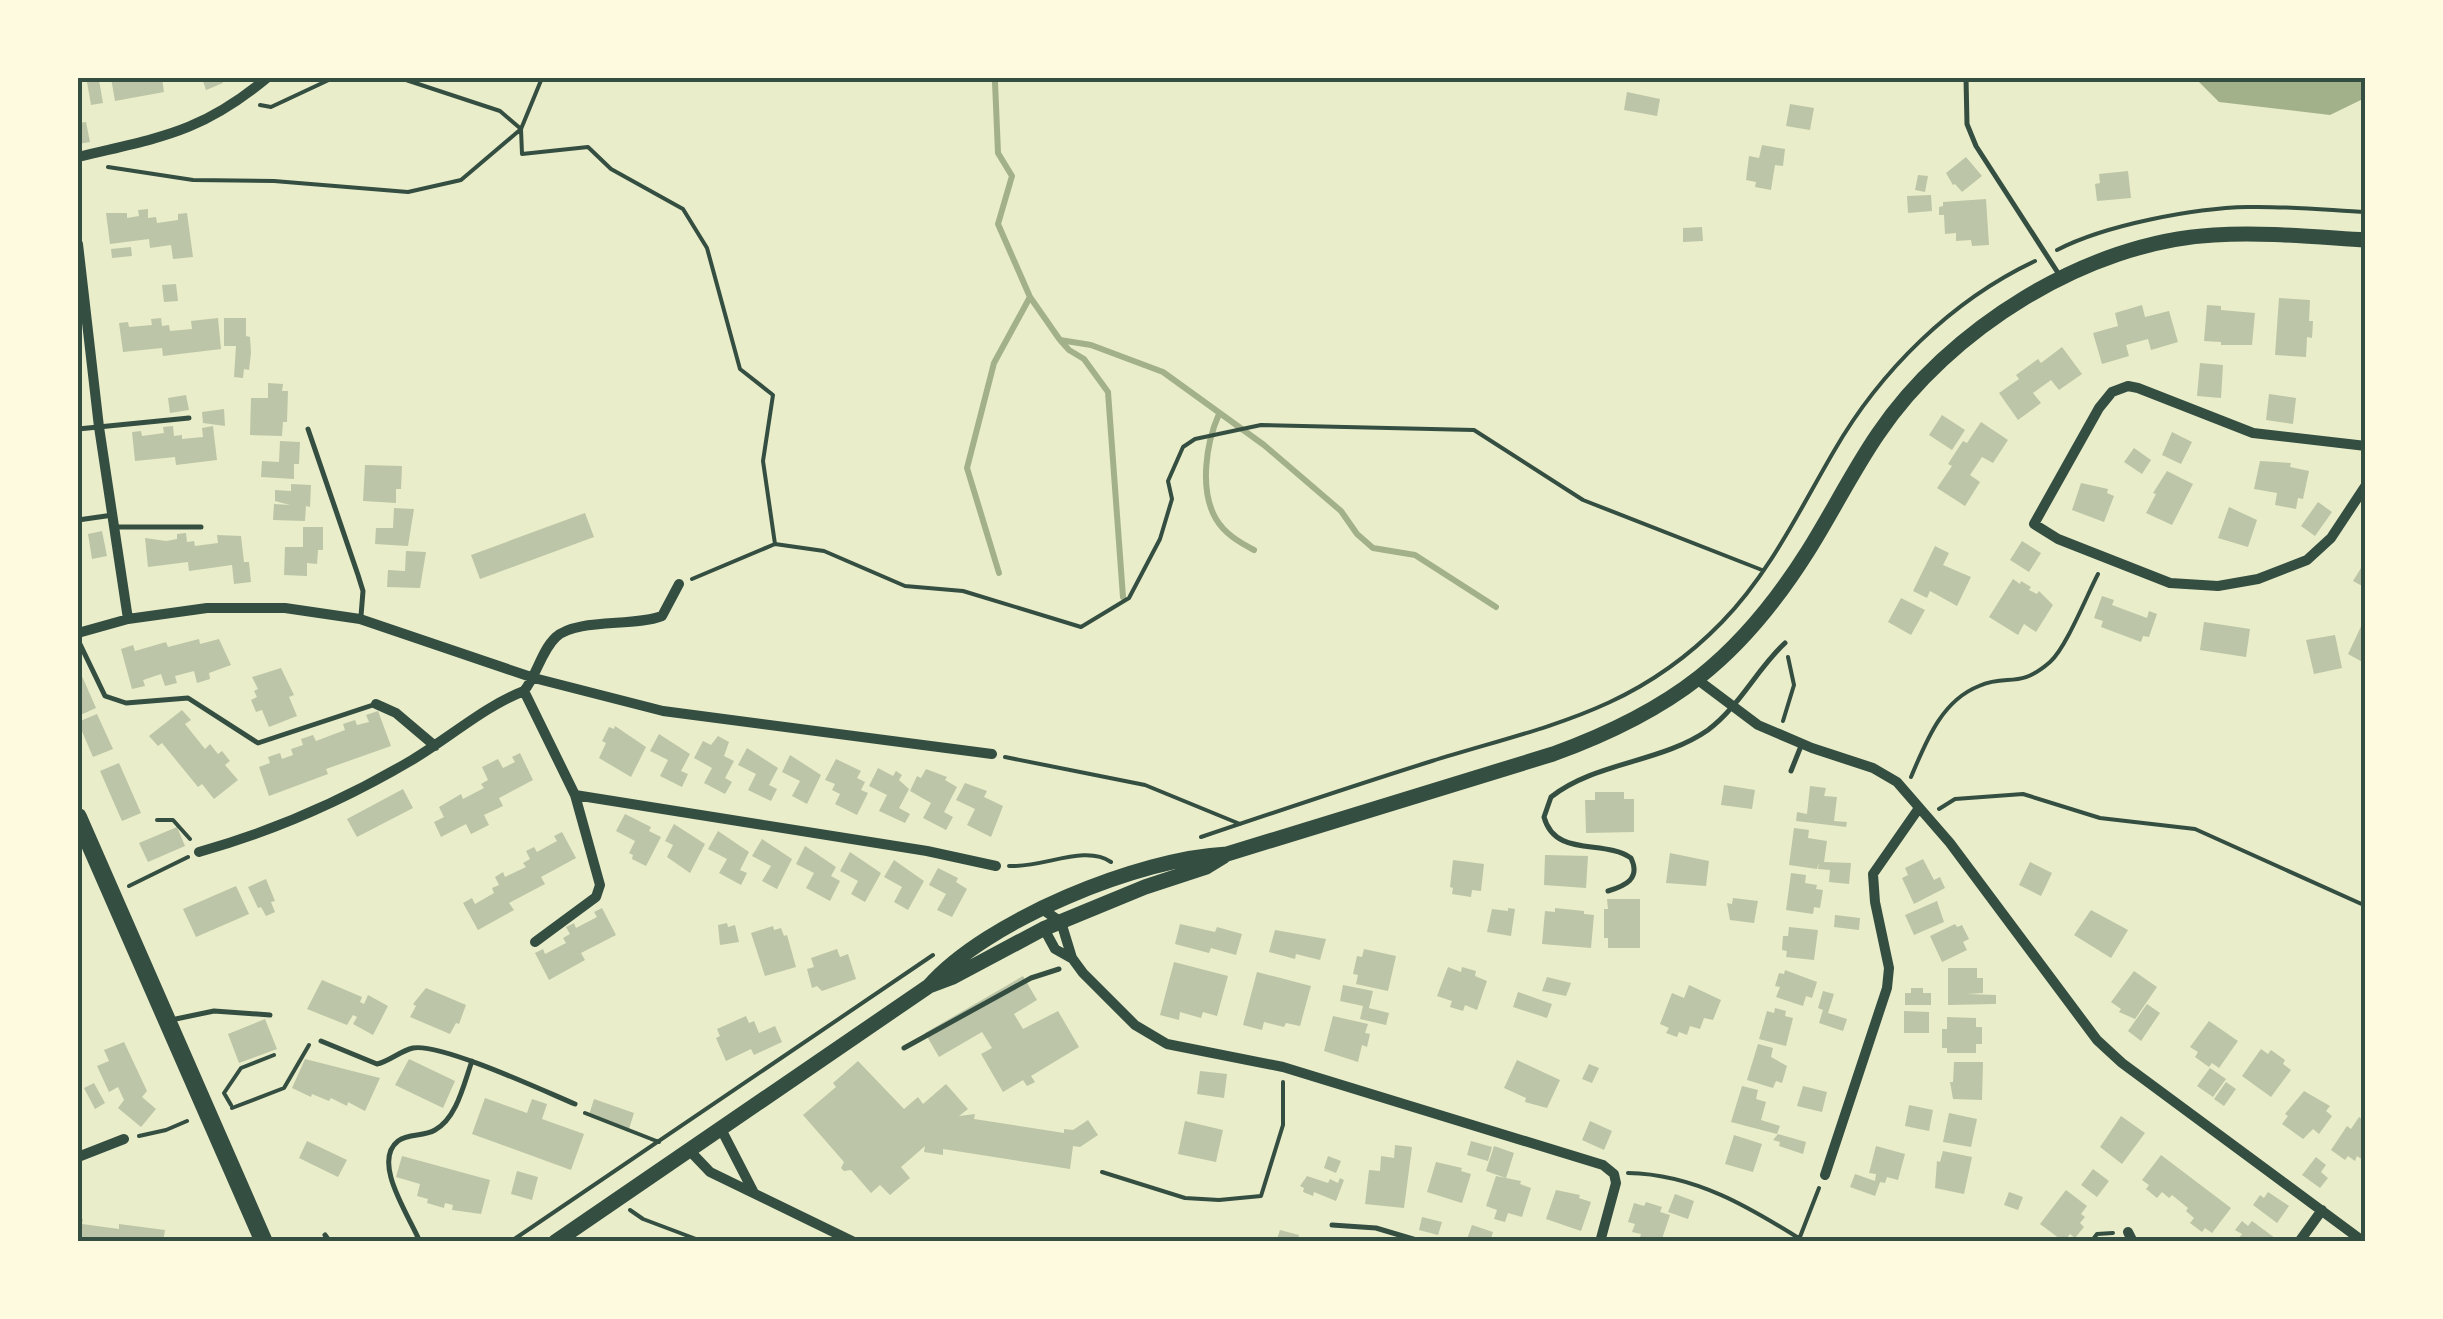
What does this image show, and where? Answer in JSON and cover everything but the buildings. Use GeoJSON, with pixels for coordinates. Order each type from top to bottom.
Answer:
{"type":"FeatureCollection","features":[{"type":"Feature","properties":{"kind":"main road"},"geometry":{"type":"LineString","coordinates":[[929,986],[953,978],[1043,930],[1145,887],[1206,867],[1227,854],[1568,749],[1638,718],[1698,680],[1732,652],[1774,602],[1902,402],[1932,369],[1982,326],[2062,278],[2139,250],[2212,235],[2366,240]]}},
{"type":"Feature","properties":{"kind":"main road"},"geometry":{"type":"LineString","coordinates":[[78,817],[264,1242]]}},
{"type":"Feature","properties":{"kind":"main road"},"geometry":{"type":"LineString","coordinates":[[555,1242],[929,986],[947,966],[1002,929],[1136,874],[1201,855],[1227,854]]}},
{"type":"Feature","properties":{"kind":"street"},"geometry":{"type":"LineString","coordinates":[[82,156],[164,138],[200,124],[267,78]]}},
{"type":"Feature","properties":{"kind":"street"},"geometry":{"type":"LineString","coordinates":[[78,244],[84,338],[128,619]]}},
{"type":"Feature","properties":{"kind":"street"},"geometry":{"type":"LineString","coordinates":[[2366,446],[2254,433],[2148,390],[2120,388],[2099,408],[2034,524],[2046,534],[2184,586],[2218,586],[2258,579],[2297,566],[2324,546],[2366,485]]}},
{"type":"Feature","properties":{"kind":"street"},"geometry":{"type":"LineString","coordinates":[[200,852],[270,829],[338,800],[435,746],[524,691],[551,643],[567,629],[662,616],[680,584]]}},
{"type":"Feature","properties":{"kind":"street"},"geometry":{"type":"LineString","coordinates":[[78,637],[128,619],[246,607],[285,608],[360,620],[534,678],[662,711],[992,754]]}},
{"type":"Feature","properties":{"kind":"street"},"geometry":{"type":"LineString","coordinates":[[1698,680],[1778,735],[1873,768],[1905,790],[2098,1040],[2122,1062],[2364,1242]]}},
{"type":"Feature","properties":{"kind":"street"},"geometry":{"type":"LineString","coordinates":[[524,691],[576,795],[600,890],[535,942]]}},
{"type":"Feature","properties":{"kind":"street"},"geometry":{"type":"LineString","coordinates":[[376,704],[396,713],[435,746]]}},
{"type":"Feature","properties":{"kind":"street"},"geometry":{"type":"LineString","coordinates":[[576,795],[927,851],[996,866]]}},
{"type":"Feature","properties":{"kind":"street"},"geometry":{"type":"LineString","coordinates":[[1825,1174],[1887,988],[1889,968],[1875,902],[1874,874],[1924,813]]}},
{"type":"Feature","properties":{"kind":"street"},"geometry":{"type":"LineString","coordinates":[[1042,910],[1062,922],[1072,958]]}},
{"type":"Feature","properties":{"kind":"street"},"geometry":{"type":"LineString","coordinates":[[1042,910],[1043,930],[1055,949],[1072,958],[1150,1036],[1178,1047],[1283,1068],[1603,1165],[1614,1174],[1616,1183],[1600,1242]]}},
{"type":"Feature","properties":{"kind":"street"},"geometry":{"type":"LineString","coordinates":[[721,1128],[755,1194]]}},
{"type":"Feature","properties":{"kind":"street"},"geometry":{"type":"LineString","coordinates":[[78,1157],[124,1139]]}},
{"type":"Feature","properties":{"kind":"street"},"geometry":{"type":"LineString","coordinates":[[689,1150],[710,1172],[854,1242]]}},
{"type":"Feature","properties":{"kind":"street"},"geometry":{"type":"LineString","coordinates":[[2299,1242],[2322,1210]]}},
{"type":"Feature","properties":{"kind":"lane"},"geometry":{"type":"LineString","coordinates":[[1966,78],[1966,124],[1976,146],[2062,278]]}},
{"type":"Feature","properties":{"kind":"lane"},"geometry":{"type":"LineString","coordinates":[[78,429],[188,418]]}},
{"type":"Feature","properties":{"kind":"lane"},"geometry":{"type":"LineString","coordinates":[[308,428],[363,591],[360,620]]}},
{"type":"Feature","properties":{"kind":"lane"},"geometry":{"type":"LineString","coordinates":[[78,520],[201,527]]}},
{"type":"Feature","properties":{"kind":"lane"},"geometry":{"type":"LineString","coordinates":[[78,637],[105,696],[126,703],[188,698],[258,744],[376,704]]}},
{"type":"Feature","properties":{"kind":"lane"},"geometry":{"type":"LineString","coordinates":[[1608,891],[1628,883],[1635,869],[1627,854],[1572,845],[1549,830],[1544,816],[1551,796],[1702,733],[1731,706],[1785,643]]}},
{"type":"Feature","properties":{"kind":"lane"},"geometry":{"type":"LineString","coordinates":[[1791,771],[1802,744]]}},
{"type":"Feature","properties":{"kind":"lane"},"geometry":{"type":"LineString","coordinates":[[904,1048],[1031,978],[1059,969]]}},
{"type":"Feature","properties":{"kind":"lane"},"geometry":{"type":"LineString","coordinates":[[168,1021],[214,1011],[270,1015]]}},
{"type":"Feature","properties":{"kind":"lane"},"geometry":{"type":"LineString","coordinates":[[320,1041],[377,1064],[413,1048],[472,1061],[575,1104]]}},
{"type":"Feature","properties":{"kind":"lane"},"geometry":{"type":"LineString","coordinates":[[420,1242],[388,1172],[388,1154],[406,1136],[434,1131],[445,1121],[455,1107],[472,1061]]}},
{"type":"Feature","properties":{"kind":"lane"},"geometry":{"type":"LineString","coordinates":[[1332,1225],[1376,1228],[1423,1242]]}},
{"type":"Feature","properties":{"kind":"path"},"geometry":{"type":"LineString","coordinates":[[237,102],[271,107],[333,78]]}},
{"type":"Feature","properties":{"kind":"path"},"geometry":{"type":"LineString","coordinates":[[400,78],[500,111],[522,129]]}},
{"type":"Feature","properties":{"kind":"path"},"geometry":{"type":"LineString","coordinates":[[542,78],[522,129],[522,154],[588,147],[612,169],[683,209],[707,248],[740,369],[774,395],[763,461],[775,544]]}},
{"type":"Feature","properties":{"kind":"path"},"geometry":{"type":"LineString","coordinates":[[82,156],[117,170],[193,180],[274,181],[408,192],[462,180],[522,129]]}},
{"type":"Feature","properties":{"kind":"path"},"geometry":{"type":"LineString","coordinates":[[680,584],[775,544],[824,551],[905,586],[964,591],[1081,626],[1129,598],[1160,538],[1172,499],[1168,481],[1184,447],[1206,437],[1261,426],[1474,430],[1583,500],[1763,570]]}},
{"type":"Feature","properties":{"kind":"path"},"geometry":{"type":"LineString","coordinates":[[1905,790],[1936,722],[1958,699],[1980,685],[2025,680],[2054,659],[2106,558]]}},
{"type":"Feature","properties":{"kind":"path"},"geometry":{"type":"LineString","coordinates":[[1778,735],[1794,685],[1785,643]]}},
{"type":"Feature","properties":{"kind":"path"},"geometry":{"type":"LineString","coordinates":[[992,754],[1146,785],[1240,824]]}},
{"type":"Feature","properties":{"kind":"path"},"geometry":{"type":"LineString","coordinates":[[1924,813],[1955,799],[2024,794],[2100,818],[2195,830],[2366,906]]}},
{"type":"Feature","properties":{"kind":"path"},"geometry":{"type":"LineString","coordinates":[[112,894],[200,852],[173,820],[158,820]]}},
{"type":"Feature","properties":{"kind":"path"},"geometry":{"type":"LineString","coordinates":[[996,866],[1042,865],[1082,854],[1107,858],[1114,865]]}},
{"type":"Feature","properties":{"kind":"path"},"geometry":{"type":"LineString","coordinates":[[274,1054],[241,1068],[224,1093],[231,1106],[284,1088],[310,1042],[320,1041]]}},
{"type":"Feature","properties":{"kind":"path"},"geometry":{"type":"LineString","coordinates":[[1102,1172],[1185,1198],[1261,1196],[1284,1125],[1283,1068]]}},
{"type":"Feature","properties":{"kind":"path"},"geometry":{"type":"LineString","coordinates":[[575,1104],[589,1117],[647,1134]]}},
{"type":"Feature","properties":{"kind":"path"},"geometry":{"type":"LineString","coordinates":[[124,1139],[187,1121]]}},
{"type":"Feature","properties":{"kind":"path"},"geometry":{"type":"LineString","coordinates":[[1614,1174],[1634,1172],[1675,1180],[1731,1197],[1801,1240],[1825,1174]]}},
{"type":"Feature","properties":{"kind":"path"},"geometry":{"type":"LineString","coordinates":[[630,1210],[643,1219],[704,1242]]}},
{"type":"Feature","properties":{"kind":"path"},"geometry":{"type":"LineString","coordinates":[[2091,1242],[2098,1234],[2130,1237]]}},
{"type":"Feature","properties":{"kind":"shaded area"},"geometry":{"type":"Polygon","coordinates":[[[2195,78],[2365,78],[2365,98],[2330,115],[2219,102],[2195,78]]]}},
{"type":"Feature","properties":{"kind":"waterway"},"geometry":{"type":"LineString","coordinates":[[995,82],[998,153],[1012,176],[998,224],[1030,297],[1060,340],[1091,345],[1163,372],[1264,445],[1341,511],[1373,548],[1415,555],[1496,607]]}},
{"type":"Feature","properties":{"kind":"waterway"},"geometry":{"type":"LineString","coordinates":[[999,573],[967,468],[994,363],[1030,297]]}},
{"type":"Feature","properties":{"kind":"waterway"},"geometry":{"type":"LineString","coordinates":[[1060,340],[1084,359],[1108,392],[1123,597]]}},
{"type":"Feature","properties":{"kind":"waterway"},"geometry":{"type":"LineString","coordinates":[[1219,414],[1206,466],[1207,494],[1224,529],[1254,550]]}}]}
